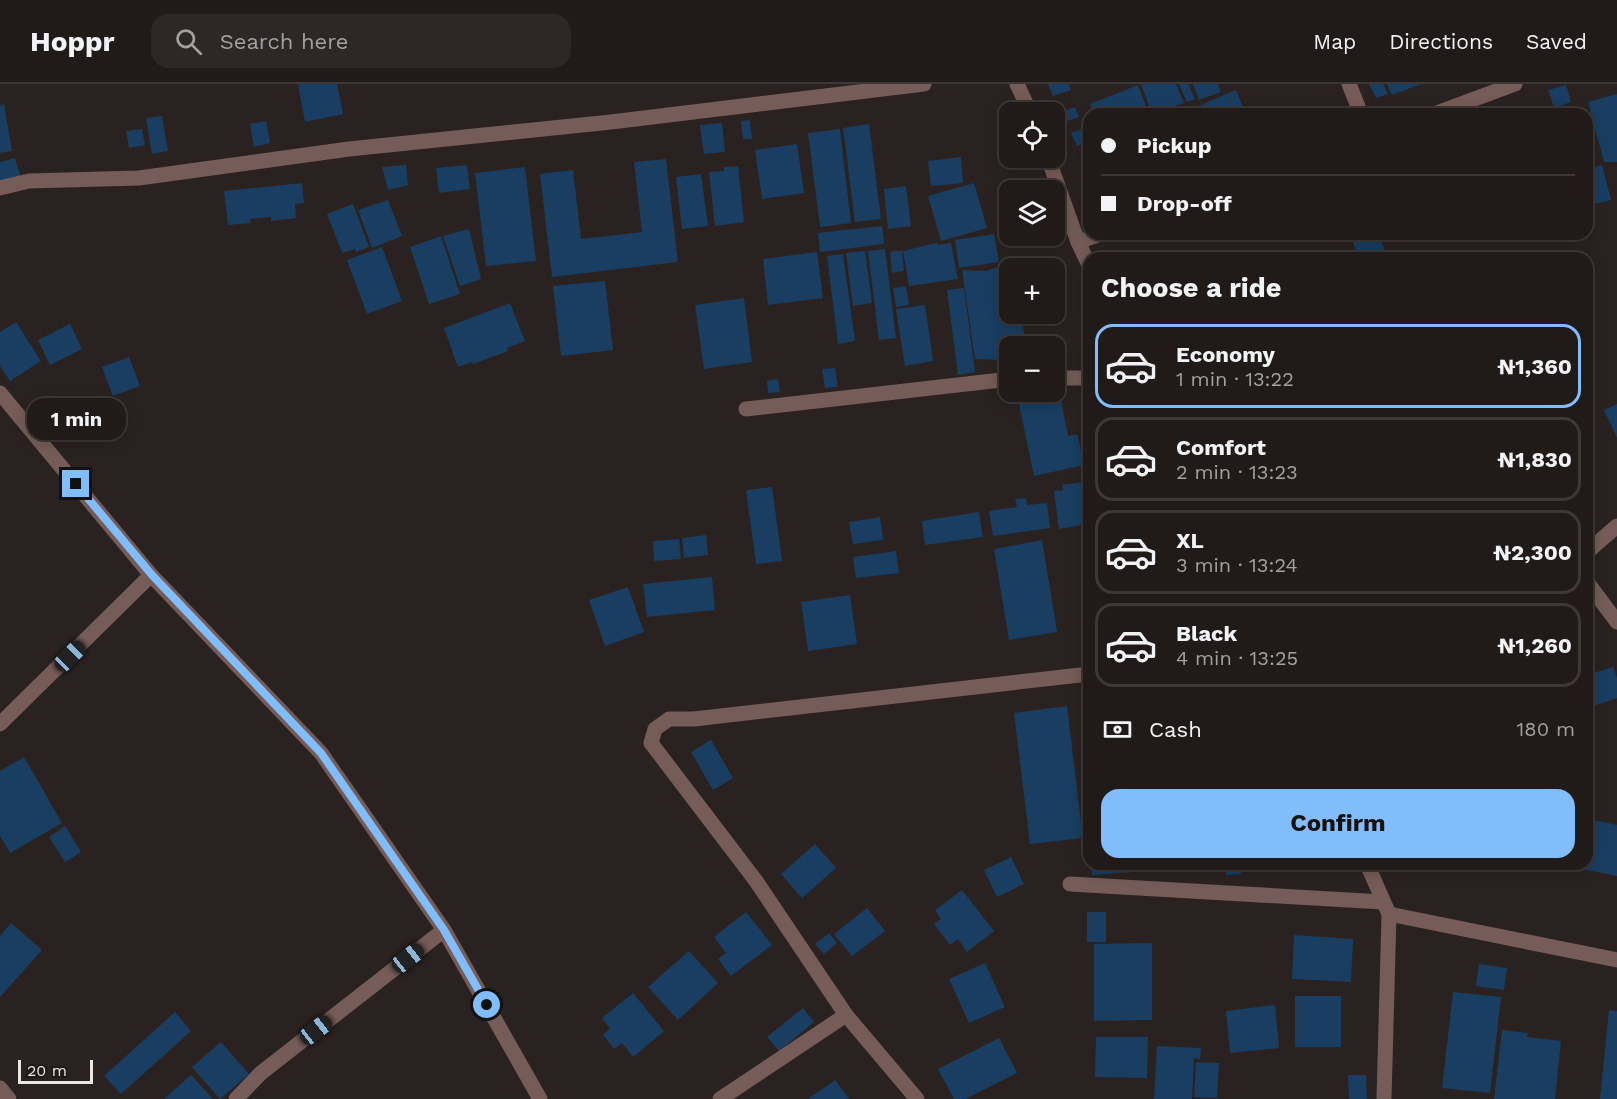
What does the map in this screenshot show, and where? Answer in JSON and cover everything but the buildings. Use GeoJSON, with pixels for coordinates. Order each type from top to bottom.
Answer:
{"type":"FeatureCollection","features":[{"type":"Feature","properties":{"kind":"street"},"geometry":{"type":"LineString","coordinates":[[0,188],[29,181],[139,178],[349,149],[611,122],[924,84]]}},
{"type":"Feature","properties":{"kind":"street"},"geometry":{"type":"LineString","coordinates":[[1017,84],[1025,102]]}},
{"type":"Feature","properties":{"kind":"street"},"geometry":{"type":"LineString","coordinates":[[1349,84],[1359,108]]}},
{"type":"Feature","properties":{"kind":"street"},"geometry":{"type":"LineString","coordinates":[[1450,108],[1515,84]]}},
{"type":"Feature","properties":{"kind":"street"},"geometry":{"type":"LineString","coordinates":[[1052,168],[1083,252]]}},
{"type":"Feature","properties":{"kind":"street"},"geometry":{"type":"LineString","coordinates":[[1078,242],[1084,240]]}},
{"type":"Feature","properties":{"kind":"street"},"geometry":{"type":"LineString","coordinates":[[1065,378],[1083,378]]}},
{"type":"Feature","properties":{"kind":"street"},"geometry":{"type":"LineString","coordinates":[[746,409],[999,380]]}},
{"type":"Feature","properties":{"kind":"street"},"geometry":{"type":"LineString","coordinates":[[0,393],[152,575],[321,753],[444,930],[540,1099]]}},
{"type":"Feature","properties":{"kind":"street"},"geometry":{"type":"LineString","coordinates":[[1593,544],[1617,526]]}},
{"type":"Feature","properties":{"kind":"street"},"geometry":{"type":"LineString","coordinates":[[0,724],[152,575]]}},
{"type":"Feature","properties":{"kind":"street"},"geometry":{"type":"LineString","coordinates":[[1593,590],[1617,622]]}},
{"type":"Feature","properties":{"kind":"street"},"geometry":{"type":"LineString","coordinates":[[916,1099],[846,1015],[756,880],[651,743],[654,729],[669,719],[694,719],[1083,675]]}},
{"type":"Feature","properties":{"kind":"street"},"geometry":{"type":"LineString","coordinates":[[1370,870],[1386,908],[1384,1099]]}},
{"type":"Feature","properties":{"kind":"street"},"geometry":{"type":"LineString","coordinates":[[1070,884],[1386,908],[1617,960]]}},
{"type":"Feature","properties":{"kind":"street"},"geometry":{"type":"LineString","coordinates":[[236,1099],[261,1073],[444,930]]}},
{"type":"Feature","properties":{"kind":"street"},"geometry":{"type":"LineString","coordinates":[[720,1099],[846,1015]]}},
{"type":"Feature","properties":{"kind":"street"},"geometry":{"type":"LineString","coordinates":[[0,1088],[9,1099]]}},
{"type":"Feature","properties":{"kind":"route"},"geometry":{"type":"LineString","coordinates":[[76,484],[152,575],[321,753],[444,930],[487,1005]]}}]}
